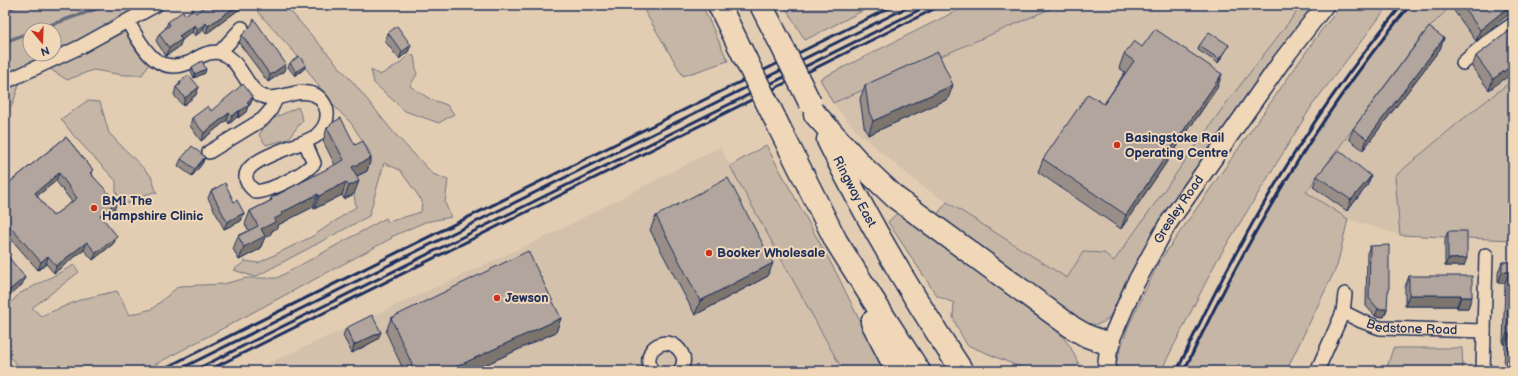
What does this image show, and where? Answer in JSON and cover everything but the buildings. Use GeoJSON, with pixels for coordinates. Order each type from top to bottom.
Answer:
{"type":"FeatureCollection","features":[{"type":"Feature","properties":{"kind":"highway"},"geometry":{"type":"LineString","coordinates":[[718,5],[836,241],[864,306],[897,371]]}},
{"type":"Feature","properties":{"kind":"highway","name":"Ringway East"},"geometry":{"type":"LineString","coordinates":[[761,5],[850,185],[890,258],[962,371]]}},
{"type":"Feature","properties":{"kind":"highway"},"geometry":{"type":"LineString","coordinates":[[813,108],[862,166],[896,198],[1073,328],[1087,336],[1109,344]]}},
{"type":"Feature","properties":{"kind":"highway"},"geometry":{"type":"LineString","coordinates":[[836,241],[919,371]]}},
{"type":"Feature","properties":{"kind":"street"},"geometry":{"type":"LineString","coordinates":[[5,82],[80,47],[128,22],[156,5]]}},
{"type":"Feature","properties":{"kind":"street","name":"Gresley Road"},"geometry":{"type":"LineString","coordinates":[[1106,371],[1109,344],[1134,286],[1167,225],[1281,62],[1325,5]]}},
{"type":"Feature","properties":{"kind":"street"},"geometry":{"type":"LineString","coordinates":[[128,22],[140,44],[153,59],[164,65],[175,66],[188,63],[210,52],[220,52],[229,57],[256,92],[265,97],[277,97],[303,91],[315,94],[322,100],[327,108],[327,116],[324,128],[316,136],[305,142],[271,154],[250,167],[246,173],[246,180],[250,187],[256,192],[266,191],[307,170],[314,164],[305,142]]}},
{"type":"Feature","properties":{"kind":"street"},"geometry":{"type":"LineString","coordinates":[[1463,63],[1487,42],[1513,24]]}},
{"type":"Feature","properties":{"kind":"street"},"geometry":{"type":"LineString","coordinates":[[220,52],[242,28]]}},
{"type":"Feature","properties":{"kind":"street"},"geometry":{"type":"LineString","coordinates":[[209,152],[264,119],[270,112],[277,97]]}},
{"type":"Feature","properties":{"kind":"street"},"geometry":{"type":"LineString","coordinates":[[1483,371],[1486,256]]}},
{"type":"Feature","properties":{"kind":"street"},"geometry":{"type":"LineString","coordinates":[[1317,371],[1343,312],[1345,294]]}},
{"type":"Feature","properties":{"kind":"street","name":"Bedstone Road"},"geometry":{"type":"LineString","coordinates":[[1343,312],[1380,328],[1484,331]]}},
{"type":"Feature","properties":{"kind":"street"},"geometry":{"type":"LineString","coordinates":[[652,371],[649,363],[651,352],[656,346],[664,343],[673,344],[683,355],[684,361],[680,371]]}},
{"type":"Feature","properties":{"kind":"shaded area"},"geometry":{"type":"Polygon","coordinates":[[[5,5],[142,5],[125,18],[62,48],[62,22],[22,22],[22,62],[34,62],[5,76],[5,5]]]}},
{"type":"Feature","properties":{"kind":"shaded area"},"geometry":{"type":"Polygon","coordinates":[[[256,5],[285,5],[357,87],[394,133],[433,174],[448,180],[445,203],[451,217],[425,222],[391,237],[392,238],[143,371],[23,371],[5,352],[5,309],[19,294],[74,265],[79,272],[32,308],[41,316],[82,299],[117,291],[129,315],[152,309],[179,286],[223,284],[247,278],[277,278],[386,218],[388,222],[421,212],[422,201],[400,170],[384,163],[369,216],[255,277],[234,270],[245,261],[258,263],[313,236],[356,207],[354,194],[355,177],[367,171],[370,152],[351,123],[331,103],[295,53],[258,12],[256,5]]]}},
{"type":"Feature","properties":{"kind":"shaded area"},"geometry":{"type":"Polygon","coordinates":[[[641,5],[702,5],[728,61],[683,76],[641,5]]]}},
{"type":"Feature","properties":{"kind":"shaded area"},"geometry":{"type":"Polygon","coordinates":[[[784,5],[874,5],[805,40],[784,5]]]}},
{"type":"Feature","properties":{"kind":"shaded area"},"geometry":{"type":"Polygon","coordinates":[[[968,5],[1059,5],[833,103],[820,79],[968,5]]]}},
{"type":"Feature","properties":{"kind":"shaded area"},"geometry":{"type":"Polygon","coordinates":[[[1059,5],[1302,5],[1224,106],[1091,294],[923,187],[858,133],[833,103],[1059,5]]]}},
{"type":"Feature","properties":{"kind":"shaded area"},"geometry":{"type":"Polygon","coordinates":[[[1302,5],[1316,5],[1141,255],[1109,318],[1102,323],[1095,324],[1080,321],[936,216],[947,202],[1067,278],[1083,252],[1104,253],[1114,261],[1224,106],[1302,5]]]}},
{"type":"Feature","properties":{"kind":"shaded area"},"geometry":{"type":"Polygon","coordinates":[[[1342,5],[1389,5],[1313,104],[1216,262],[1161,371],[1113,371],[1128,327],[1159,262],[1320,32],[1342,5]]]}},
{"type":"Feature","properties":{"kind":"shaded area"},"geometry":{"type":"Polygon","coordinates":[[[1410,5],[1452,5],[1423,34],[1306,192],[1348,219],[1337,266],[1286,371],[1185,371],[1247,246],[1303,152],[1344,92],[1410,5]]]}},
{"type":"Feature","properties":{"kind":"shaded area"},"geometry":{"type":"Polygon","coordinates":[[[1452,5],[1513,5],[1513,80],[1459,122],[1395,176],[1400,235],[1348,219],[1306,192],[1423,34],[1452,5]]]}},
{"type":"Feature","properties":{"kind":"shaded area"},"geometry":{"type":"Polygon","coordinates":[[[126,31],[140,54],[150,63],[142,75],[123,75],[93,70],[67,80],[50,69],[126,31]]]}},
{"type":"Feature","properties":{"kind":"shaded area"},"geometry":{"type":"Polygon","coordinates":[[[409,54],[414,56],[417,74],[410,86],[430,99],[447,105],[454,114],[439,123],[405,111],[374,83],[371,70],[380,75],[399,64],[409,54]]]}},
{"type":"Feature","properties":{"kind":"shaded area"},"geometry":{"type":"Polygon","coordinates":[[[1513,80],[1513,240],[1400,235],[1395,176],[1459,122],[1513,80]]]}},
{"type":"Feature","properties":{"kind":"shaded area"},"geometry":{"type":"Polygon","coordinates":[[[20,82],[12,106],[5,111],[5,89],[20,82]]]}},
{"type":"Feature","properties":{"kind":"shaded area"},"geometry":{"type":"Polygon","coordinates":[[[87,101],[100,102],[109,133],[151,176],[157,194],[154,192],[137,197],[127,204],[116,193],[116,181],[74,136],[61,119],[87,101]]]}},
{"type":"Feature","properties":{"kind":"shaded area"},"geometry":{"type":"Polygon","coordinates":[[[298,107],[303,120],[288,139],[266,145],[259,135],[268,121],[298,107]]]}},
{"type":"Feature","properties":{"kind":"shaded area"},"geometry":{"type":"Polygon","coordinates":[[[766,145],[838,276],[884,371],[843,371],[730,166],[766,145]]]}},
{"type":"Feature","properties":{"kind":"shaded area"},"geometry":{"type":"Polygon","coordinates":[[[720,147],[843,371],[252,371],[545,237],[720,147]]]}},
{"type":"Feature","properties":{"kind":"shaded area"},"geometry":{"type":"Polygon","coordinates":[[[897,213],[978,266],[1046,317],[1070,346],[1082,371],[1022,371],[1020,367],[967,345],[953,317],[954,303],[937,296],[888,222],[897,213]]]}},
{"type":"Feature","properties":{"kind":"shaded area"},"geometry":{"type":"Polygon","coordinates":[[[1393,348],[1462,348],[1463,371],[1386,371],[1393,348]]]}},
{"type":"Feature","properties":{"kind":"waterway"},"geometry":{"type":"LineString","coordinates":[[5,11],[18,5]]}},
{"type":"Feature","properties":{"kind":"waterway"},"geometry":{"type":"LineString","coordinates":[[59,22],[107,5]]}},
{"type":"Feature","properties":{"kind":"waterway"},"geometry":{"type":"LineString","coordinates":[[5,42],[22,35]]}},
{"type":"Feature","properties":{"kind":"railway"},"geometry":{"type":"LineString","coordinates":[[159,371],[895,5]]}},
{"type":"Feature","properties":{"kind":"railway"},"geometry":{"type":"LineString","coordinates":[[176,371],[912,5]]}},
{"type":"Feature","properties":{"kind":"railway"},"geometry":{"type":"LineString","coordinates":[[193,371],[929,5]]}},
{"type":"Feature","properties":{"kind":"railway"},"geometry":{"type":"LineString","coordinates":[[207,371],[942,5]]}},
{"type":"Feature","properties":{"kind":"railway"},"geometry":{"type":"LineString","coordinates":[[1177,371],[1225,274],[1250,227],[1278,180],[1336,90],[1402,5]]}},
{"type":"Feature","properties":{"kind":"railway"},"geometry":{"type":"LineString","coordinates":[[1184,371],[1232,275],[1285,181],[1344,91],[1376,47],[1410,5]]}},
{"type":"Feature","properties":{"kind":"place","name":"Basingstoke Rail Operating Centre"},"geometry":{"type":"Point","coordinates":[1117,145]}},
{"type":"Feature","properties":{"kind":"place","name":"BMI The Hampshire Clinic"},"geometry":{"type":"Point","coordinates":[94,208]}},
{"type":"Feature","properties":{"kind":"place","name":"Booker Wholesale"},"geometry":{"type":"Point","coordinates":[709,253]}},
{"type":"Feature","properties":{"kind":"place","name":"Jewson"},"geometry":{"type":"Point","coordinates":[497,298]}}]}
